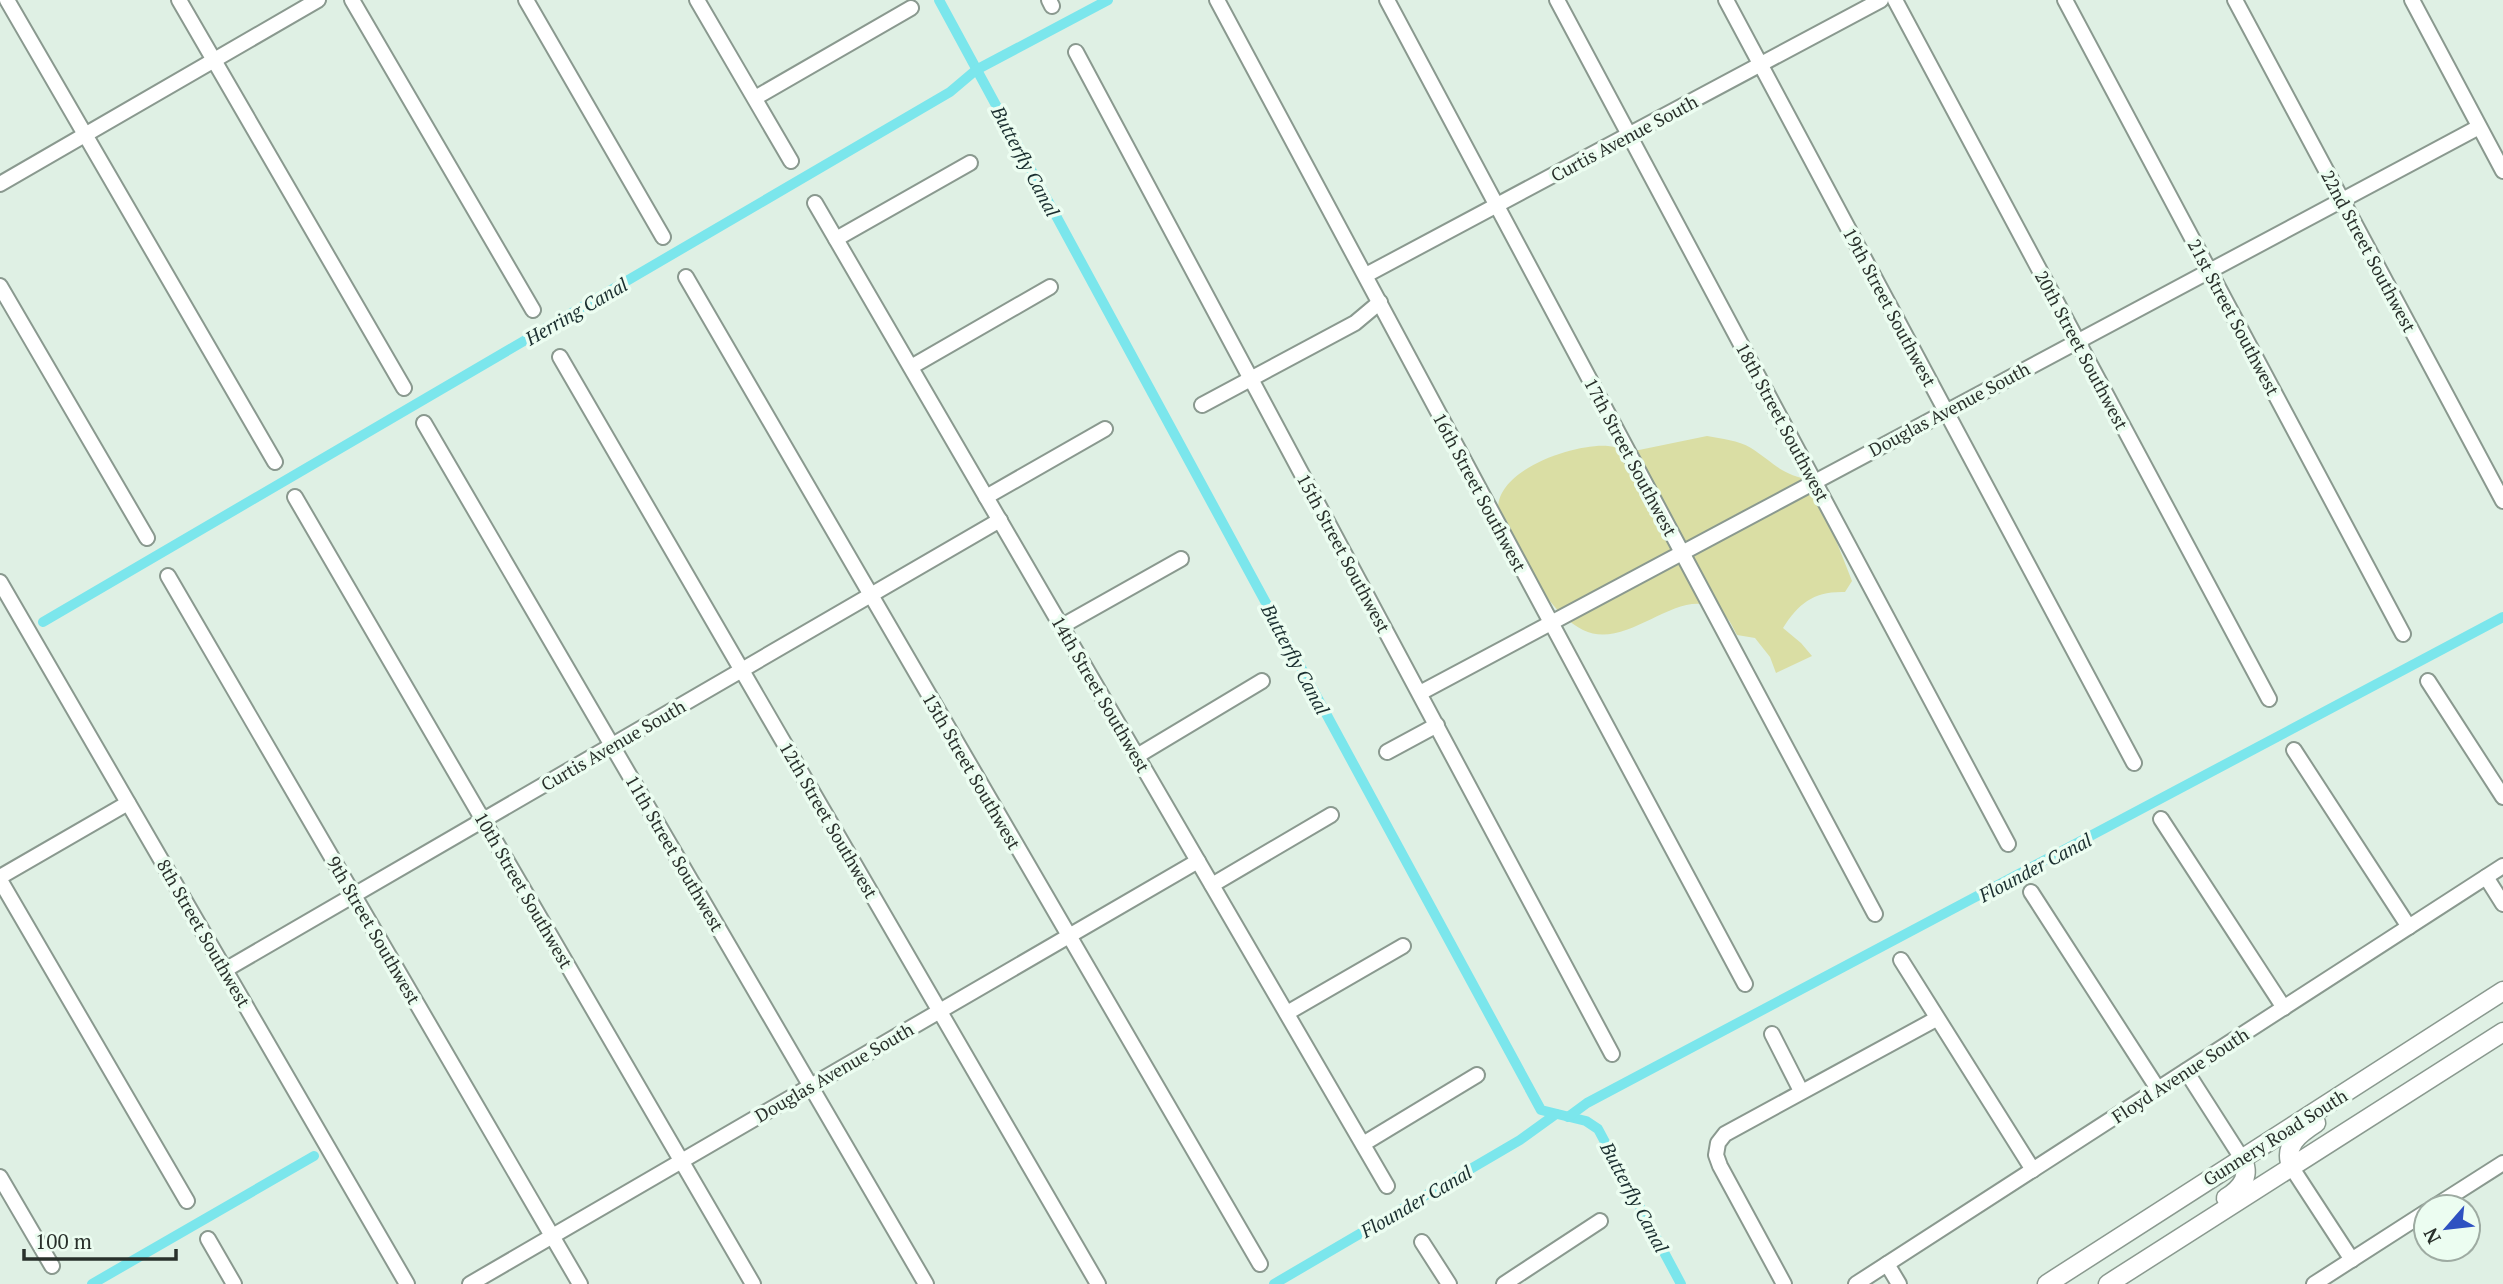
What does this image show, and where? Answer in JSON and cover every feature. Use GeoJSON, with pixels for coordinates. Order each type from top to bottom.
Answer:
{"type":"FeatureCollection","features":[{"type":"Feature","properties":{"kind":"main road","name":"Gunnery Road South"},"geometry":{"type":"LineString","coordinates":[[2047,1284],[2503,991]]}},
{"type":"Feature","properties":{"kind":"main road","name":"Gunnery Road South"},"geometry":{"type":"LineString","coordinates":[[2112,1281],[2503,1031]]}},
{"type":"Feature","properties":{"kind":"main road"},"geometry":{"type":"LineString","coordinates":[[2292,1168],[2288,1152],[2301,1133],[2400,1068],[2418,1046]]}},
{"type":"Feature","properties":{"kind":"main road"},"geometry":{"type":"LineString","coordinates":[[2112,1281],[2133,1259],[2239,1187],[2244,1182],[2247,1171],[2241,1157]]}},
{"type":"Feature","properties":{"kind":"street"},"geometry":{"type":"LineString","coordinates":[[7,0],[275,461]]}},
{"type":"Feature","properties":{"kind":"street"},"geometry":{"type":"LineString","coordinates":[[179,0],[404,388]]}},
{"type":"Feature","properties":{"kind":"street"},"geometry":{"type":"LineString","coordinates":[[0,184],[318,0]]}},
{"type":"Feature","properties":{"kind":"street"},"geometry":{"type":"LineString","coordinates":[[352,0],[533,310]]}},
{"type":"Feature","properties":{"kind":"street"},"geometry":{"type":"LineString","coordinates":[[526,0],[663,237]]}},
{"type":"Feature","properties":{"kind":"street"},"geometry":{"type":"LineString","coordinates":[[697,0],[791,161]]}},
{"type":"Feature","properties":{"kind":"street","name":"16th Street Southwest"},"geometry":{"type":"LineString","coordinates":[[1217,0],[1745,984]]}},
{"type":"Feature","properties":{"kind":"street","name":"17th Street Southwest"},"geometry":{"type":"LineString","coordinates":[[1387,0],[1875,914]]}},
{"type":"Feature","properties":{"kind":"street","name":"18th Street Southwest"},"geometry":{"type":"LineString","coordinates":[[1557,0],[2008,844]]}},
{"type":"Feature","properties":{"kind":"street","name":"19th Street Southwest"},"geometry":{"type":"LineString","coordinates":[[1726,0],[2134,763]]}},
{"type":"Feature","properties":{"kind":"street","name":"Curtis Avenue South"},"geometry":{"type":"LineString","coordinates":[[1366,275],[1881,0]]}},
{"type":"Feature","properties":{"kind":"street","name":"20th Street Southwest"},"geometry":{"type":"LineString","coordinates":[[1895,0],[2269,699]]}},
{"type":"Feature","properties":{"kind":"street","name":"21st Street Southwest"},"geometry":{"type":"LineString","coordinates":[[2065,0],[2403,634]]}},
{"type":"Feature","properties":{"kind":"street","name":"22nd Street Southwest"},"geometry":{"type":"LineString","coordinates":[[2235,0],[2503,501]]}},
{"type":"Feature","properties":{"kind":"street"},"geometry":{"type":"LineString","coordinates":[[2412,0],[2479,127],[2501,162]]}},
{"type":"Feature","properties":{"kind":"street"},"geometry":{"type":"LineString","coordinates":[[755,98],[911,8]]}},
{"type":"Feature","properties":{"kind":"street","name":"15th Street Southwest"},"geometry":{"type":"LineString","coordinates":[[1076,52],[1612,1054]]}},
{"type":"Feature","properties":{"kind":"street","name":"Douglas Avenue South"},"geometry":{"type":"LineString","coordinates":[[1420,693],[2479,127]]}},
{"type":"Feature","properties":{"kind":"street"},"geometry":{"type":"LineString","coordinates":[[836,239],[970,163]]}},
{"type":"Feature","properties":{"kind":"street","name":"14th Street Southwest"},"geometry":{"type":"LineString","coordinates":[[815,203],[1387,1186]]}},
{"type":"Feature","properties":{"kind":"street","name":"13th Street Southwest"},"geometry":{"type":"LineString","coordinates":[[686,277],[1260,1264]]}},
{"type":"Feature","properties":{"kind":"street"},"geometry":{"type":"LineString","coordinates":[[0,286],[147,538]]}},
{"type":"Feature","properties":{"kind":"street"},"geometry":{"type":"LineString","coordinates":[[911,367],[1050,287]]}},
{"type":"Feature","properties":{"kind":"street"},"geometry":{"type":"LineString","coordinates":[[1202,405],[1355,323],[1380,302]]}},
{"type":"Feature","properties":{"kind":"street","name":"12th Street Southwest"},"geometry":{"type":"LineString","coordinates":[[559,357],[1098,1284]]}},
{"type":"Feature","properties":{"kind":"street","name":"11th Street Southwest"},"geometry":{"type":"LineString","coordinates":[[424,422],[926,1284]]}},
{"type":"Feature","properties":{"kind":"street"},"geometry":{"type":"LineString","coordinates":[[986,497],[1105,429]]}},
{"type":"Feature","properties":{"kind":"street","name":"10th Street Southwest"},"geometry":{"type":"LineString","coordinates":[[295,497],[752,1284]]}},
{"type":"Feature","properties":{"kind":"street","name":"Curtis Avenue South"},"geometry":{"type":"LineString","coordinates":[[225,970],[1000,520]]}},
{"type":"Feature","properties":{"kind":"street"},"geometry":{"type":"LineString","coordinates":[[1062,626],[1181,559]]}},
{"type":"Feature","properties":{"kind":"street","name":"9th Street Southwest"},"geometry":{"type":"LineString","coordinates":[[168,576],[580,1284]]}},
{"type":"Feature","properties":{"kind":"street","name":"8th Street Southwest"},"geometry":{"type":"LineString","coordinates":[[0,582],[407,1284]]}},
{"type":"Feature","properties":{"kind":"street"},"geometry":{"type":"LineString","coordinates":[[1137,756],[1262,681]]}},
{"type":"Feature","properties":{"kind":"street"},"geometry":{"type":"LineString","coordinates":[[2428,681],[2503,797]]}},
{"type":"Feature","properties":{"kind":"street"},"geometry":{"type":"LineString","coordinates":[[1387,752],[1437,725]]}},
{"type":"Feature","properties":{"kind":"street"},"geometry":{"type":"LineString","coordinates":[[2294,750],[2409,927]]}},
{"type":"Feature","properties":{"kind":"street"},"geometry":{"type":"LineString","coordinates":[[128,803],[0,879],[187,1201]]}},
{"type":"Feature","properties":{"kind":"street"},"geometry":{"type":"LineString","coordinates":[[1212,885],[1331,815]]}},
{"type":"Feature","properties":{"kind":"street"},"geometry":{"type":"LineString","coordinates":[[2161,819],[2284,1007]]}},
{"type":"Feature","properties":{"kind":"street","name":"Douglas Avenue South"},"geometry":{"type":"LineString","coordinates":[[470,1284],[1198,861]]}},
{"type":"Feature","properties":{"kind":"street","name":"Floyd Avenue South"},"geometry":{"type":"LineString","coordinates":[[1856,1284],[2503,866]]}},
{"type":"Feature","properties":{"kind":"street"},"geometry":{"type":"LineString","coordinates":[[2486,877],[2503,904]]}},
{"type":"Feature","properties":{"kind":"street"},"geometry":{"type":"LineString","coordinates":[[2031,892],[2158,1089]]}},
{"type":"Feature","properties":{"kind":"street"},"geometry":{"type":"LineString","coordinates":[[1287,1013],[1403,946]]}},
{"type":"Feature","properties":{"kind":"street"},"geometry":{"type":"LineString","coordinates":[[1901,960],[2033,1170]]}},
{"type":"Feature","properties":{"kind":"street"},"geometry":{"type":"LineString","coordinates":[[1784,1284],[1720,1166],[1716,1155],[1718,1143],[1725,1133],[1936,1019]]}},
{"type":"Feature","properties":{"kind":"street"},"geometry":{"type":"LineString","coordinates":[[1772,1034],[1801,1091]]}},
{"type":"Feature","properties":{"kind":"street"},"geometry":{"type":"LineString","coordinates":[[2186,1071],[2241,1157]]}},
{"type":"Feature","properties":{"kind":"street"},"geometry":{"type":"LineString","coordinates":[[1363,1144],[1477,1075]]}},
{"type":"Feature","properties":{"kind":"street"},"geometry":{"type":"LineString","coordinates":[[2456,1193],[2503,1163]]}},
{"type":"Feature","properties":{"kind":"street"},"geometry":{"type":"LineString","coordinates":[[2292,1168],[2352,1260]]}},
{"type":"Feature","properties":{"kind":"street"},"geometry":{"type":"LineString","coordinates":[[0,1177],[52,1266]]}},
{"type":"Feature","properties":{"kind":"street"},"geometry":{"type":"LineString","coordinates":[[1504,1284],[1600,1221]]}},
{"type":"Feature","properties":{"kind":"street"},"geometry":{"type":"LineString","coordinates":[[2314,1284],[2412,1221]]}},
{"type":"Feature","properties":{"kind":"street"},"geometry":{"type":"LineString","coordinates":[[208,1239],[234,1284]]}},
{"type":"Feature","properties":{"kind":"street"},"geometry":{"type":"LineString","coordinates":[[1422,1242],[1449,1284]]}},
{"type":"Feature","properties":{"kind":"street"},"geometry":{"type":"LineString","coordinates":[[1887,1264],[1899,1284]]}},
{"type":"Feature","properties":{"kind":"green space"},"geometry":{"type":"Polygon","coordinates":[[[1707,436],[1746,445],[1782,470],[1805,479],[1828,520],[1852,581],[1845,592],[1816,596],[1795,612],[1783,628],[1812,656],[1776,673],[1770,657],[1755,638],[1737,635],[1726,617],[1710,606],[1694,604],[1676,608],[1620,632],[1601,635],[1583,630],[1564,616],[1548,598],[1500,520],[1499,499],[1507,485],[1520,473],[1556,455],[1593,446],[1639,450],[1707,436]]]}},
{"type":"Feature","properties":{"kind":"waterway","name":"Butterfly Canal"},"geometry":{"type":"LineString","coordinates":[[939,0],[1541,1110],[1586,1121],[1598,1129],[1681,1284]]}},
{"type":"Feature","properties":{"kind":"waterway","name":"Herring Canal"},"geometry":{"type":"LineString","coordinates":[[43,622],[950,92],[976,70],[1108,0]]}},
{"type":"Feature","properties":{"kind":"waterway","name":"Flounder Canal"},"geometry":{"type":"LineString","coordinates":[[1568,1117],[1587,1103],[2503,617]]}},
{"type":"Feature","properties":{"kind":"waterway","name":"Flounder Canal"},"geometry":{"type":"LineString","coordinates":[[1274,1284],[1520,1140],[1556,1114]]}},
{"type":"Feature","properties":{"kind":"waterway"},"geometry":{"type":"LineString","coordinates":[[92,1284],[314,1156]]}}]}
